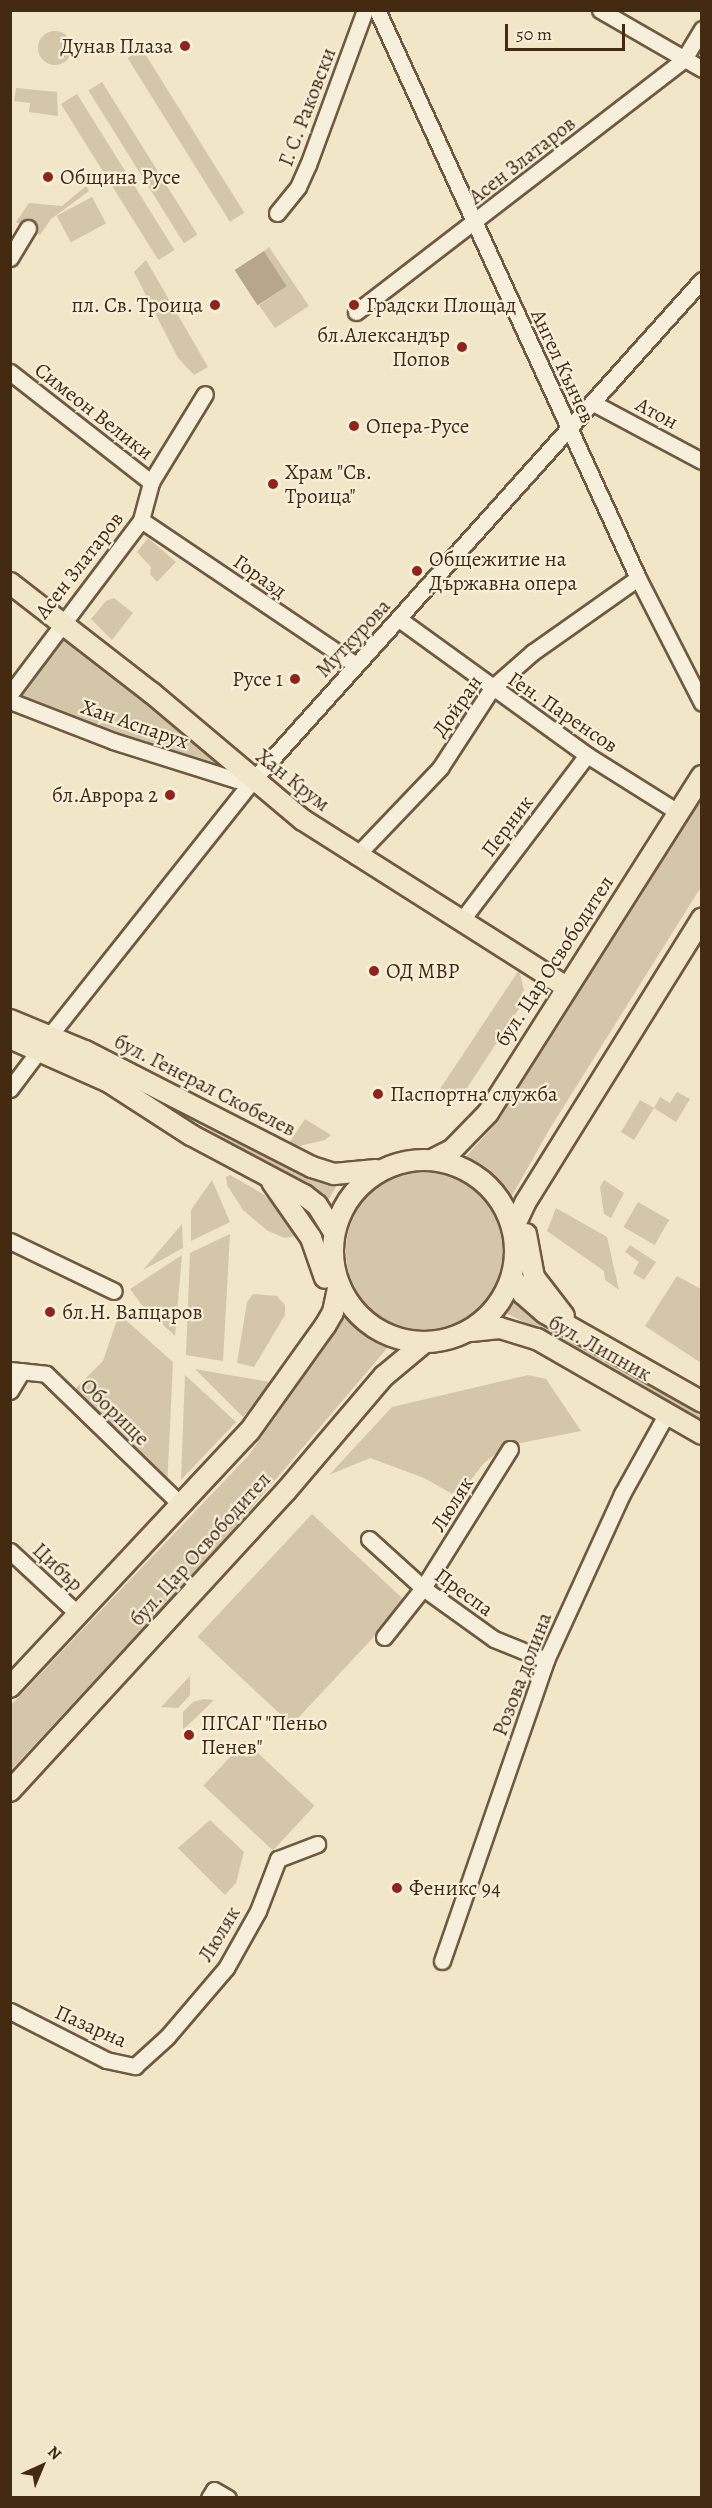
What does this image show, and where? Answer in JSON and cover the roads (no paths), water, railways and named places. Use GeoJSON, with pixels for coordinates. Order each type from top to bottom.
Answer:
{"type":"FeatureCollection","features":[{"type":"Feature","properties":{"kind":"main road","name":"Хан Крум"},"geometry":{"type":"LineString","coordinates":[[10,583],[62,621],[250,778],[357,856],[566,987]]}},
{"type":"Feature","properties":{"kind":"main road","name":"бул. Цар Освободител"},"geometry":{"type":"LineString","coordinates":[[434,1159],[452,1150],[488,1113],[701,777]]}},
{"type":"Feature","properties":{"kind":"main road","name":"бул. Цар Освободител"},"geometry":{"type":"LineString","coordinates":[[513,1229],[525,1203],[702,919]]}},
{"type":"Feature","properties":{"kind":"main road","name":"бул. Генерал Скобелев"},"geometry":{"type":"LineString","coordinates":[[10,1020],[190,1135],[264,1172],[317,1205],[334,1232]]}},
{"type":"Feature","properties":{"kind":"main road","name":"бул. Генерал Скобелев"},"geometry":{"type":"LineString","coordinates":[[10,1038],[45,1042],[232,1123],[312,1167],[334,1174],[359,1175],[382,1169]]}},
{"type":"Feature","properties":{"kind":"main road","name":"бул. Цар Освободител"},"geometry":{"type":"LineString","coordinates":[[10,1791],[286,1491],[384,1376],[425,1342],[468,1331],[488,1317],[502,1298],[512,1276],[513,1229],[505,1208],[484,1182],[456,1165],[434,1159],[407,1160],[382,1169],[349,1198],[334,1232],[333,1262],[339,1284],[353,1308],[373,1327],[390,1335],[425,1342]]}},
{"type":"Feature","properties":{"kind":"main road"},"geometry":{"type":"LineString","coordinates":[[264,1172],[320,1254],[327,1303],[312,1344]]}},
{"type":"Feature","properties":{"kind":"main road"},"geometry":{"type":"LineString","coordinates":[[525,1203],[526,1238],[534,1277],[551,1304],[577,1328]]}},
{"type":"Feature","properties":{"kind":"main road","name":"бул. Липник"},"geometry":{"type":"LineString","coordinates":[[512,1276],[533,1305],[577,1328],[702,1402]]}},
{"type":"Feature","properties":{"kind":"main road","name":"бул. Цар Освободител"},"geometry":{"type":"LineString","coordinates":[[10,1687],[249,1432],[333,1312],[339,1284]]}},
{"type":"Feature","properties":{"kind":"main road","name":"бул. Липник"},"geometry":{"type":"LineString","coordinates":[[468,1331],[500,1328],[537,1339],[702,1434]]}},
{"type":"Feature","properties":{"kind":"street","name":"Г. С. Раковски"},"geometry":{"type":"LineString","coordinates":[[277,213],[298,187],[308,165],[365,10]]}},
{"type":"Feature","properties":{"kind":"street","name":"Ангел Кънчев"},"geometry":{"type":"LineString","coordinates":[[377,10],[638,578],[702,703]]}},
{"type":"Feature","properties":{"kind":"street"},"geometry":{"type":"LineString","coordinates":[[600,10],[702,69]]}},
{"type":"Feature","properties":{"kind":"street","name":"Асен Златаров"},"geometry":{"type":"LineString","coordinates":[[356,312],[474,225],[684,59],[702,29]]}},
{"type":"Feature","properties":{"kind":"street"},"geometry":{"type":"LineString","coordinates":[[10,258],[28,228]]}},
{"type":"Feature","properties":{"kind":"street","name":"Муткурова"},"geometry":{"type":"LineString","coordinates":[[10,1089],[250,778],[399,620],[702,280]]}},
{"type":"Feature","properties":{"kind":"street","name":"Симеон Велики"},"geometry":{"type":"LineString","coordinates":[[10,372],[151,482]]}},
{"type":"Feature","properties":{"kind":"street","name":"Асен Златаров"},"geometry":{"type":"LineString","coordinates":[[10,694],[62,621],[141,520],[151,482],[204,394]]}},
{"type":"Feature","properties":{"kind":"street","name":"Атон"},"geometry":{"type":"LineString","coordinates":[[593,402],[702,461]]}},
{"type":"Feature","properties":{"kind":"street","name":"Горазд"},"geometry":{"type":"LineString","coordinates":[[141,520],[356,665]]}},
{"type":"Feature","properties":{"kind":"street","name":"Дойран"},"geometry":{"type":"LineString","coordinates":[[357,856],[440,768],[492,688],[533,652],[638,578]]}},
{"type":"Feature","properties":{"kind":"street","name":"Ген. Паренсов"},"geometry":{"type":"LineString","coordinates":[[399,620],[587,755],[678,812]]}},
{"type":"Feature","properties":{"kind":"street","name":"Хан Аспарух"},"geometry":{"type":"LineString","coordinates":[[10,701],[113,741],[237,780],[250,778]]}},
{"type":"Feature","properties":{"kind":"street","name":"Перник"},"geometry":{"type":"LineString","coordinates":[[461,921],[587,755]]}},
{"type":"Feature","properties":{"kind":"street"},"geometry":{"type":"LineString","coordinates":[[10,1241],[114,1291]]}},
{"type":"Feature","properties":{"kind":"street"},"geometry":{"type":"LineString","coordinates":[[10,1391],[16,1371]]}},
{"type":"Feature","properties":{"kind":"street","name":"Оборище"},"geometry":{"type":"LineString","coordinates":[[16,1371],[46,1374],[181,1504]]}},
{"type":"Feature","properties":{"kind":"street","name":"Розова долина"},"geometry":{"type":"LineString","coordinates":[[442,1961],[546,1660],[622,1494],[667,1413]]}},
{"type":"Feature","properties":{"kind":"street","name":"Люляк"},"geometry":{"type":"LineString","coordinates":[[384,1637],[423,1588],[510,1449]]}},
{"type":"Feature","properties":{"kind":"street","name":"Преспа"},"geometry":{"type":"LineString","coordinates":[[369,1539],[423,1588],[494,1639],[546,1660]]}},
{"type":"Feature","properties":{"kind":"street","name":"Цибър"},"geometry":{"type":"LineString","coordinates":[[10,1551],[78,1614]]}},
{"type":"Feature","properties":{"kind":"street","name":"Люляк"},"geometry":{"type":"LineString","coordinates":[[152,2052],[226,1968],[258,1911],[278,1859],[317,1844]]}},
{"type":"Feature","properties":{"kind":"street","name":"Пазарна"},"geometry":{"type":"LineString","coordinates":[[10,2011],[106,2060],[135,2066],[152,2052]]}},
{"type":"Feature","properties":{"kind":"street"},"geometry":{"type":"LineString","coordinates":[[212,2494],[228,2498]]}},
{"type":"Feature","properties":{"kind":"place","name":"Дунав Плаза"},"geometry":{"type":"Point","coordinates":[185,46]}},
{"type":"Feature","properties":{"kind":"place","name":"Община Русе"},"geometry":{"type":"Point","coordinates":[48,177]}},
{"type":"Feature","properties":{"kind":"place","name":"пл. Св. Троица"},"geometry":{"type":"Point","coordinates":[215,305]}},
{"type":"Feature","properties":{"kind":"place","name":"Градски Площад"},"geometry":{"type":"Point","coordinates":[354,305]}},
{"type":"Feature","properties":{"kind":"place","name":"бл.Александър Попов"},"geometry":{"type":"Point","coordinates":[462,347]}},
{"type":"Feature","properties":{"kind":"place","name":"Опера-Русе"},"geometry":{"type":"Point","coordinates":[354,426]}},
{"type":"Feature","properties":{"kind":"place","name":"Храм \"Св. Троица\""},"geometry":{"type":"Point","coordinates":[273,484]}},
{"type":"Feature","properties":{"kind":"place","name":"Общежитие на Държавна опера"},"geometry":{"type":"Point","coordinates":[417,571]}},
{"type":"Feature","properties":{"kind":"place","name":"Русе 1"},"geometry":{"type":"Point","coordinates":[295,679]}},
{"type":"Feature","properties":{"kind":"place","name":"бл.Аврора 2"},"geometry":{"type":"Point","coordinates":[170,795]}},
{"type":"Feature","properties":{"kind":"place","name":"ОД МВР"},"geometry":{"type":"Point","coordinates":[374,971]}},
{"type":"Feature","properties":{"kind":"place","name":"Паспортна служба"},"geometry":{"type":"Point","coordinates":[378,1094]}},
{"type":"Feature","properties":{"kind":"place","name":"бл.Н. Вапцаров"},"geometry":{"type":"Point","coordinates":[50,1312]}},
{"type":"Feature","properties":{"kind":"place","name":"ПГСАГ \"Пеньо Пенев\""},"geometry":{"type":"Point","coordinates":[189,1735]}},
{"type":"Feature","properties":{"kind":"place","name":"Феникс 94"},"geometry":{"type":"Point","coordinates":[397,1888]}}]}
